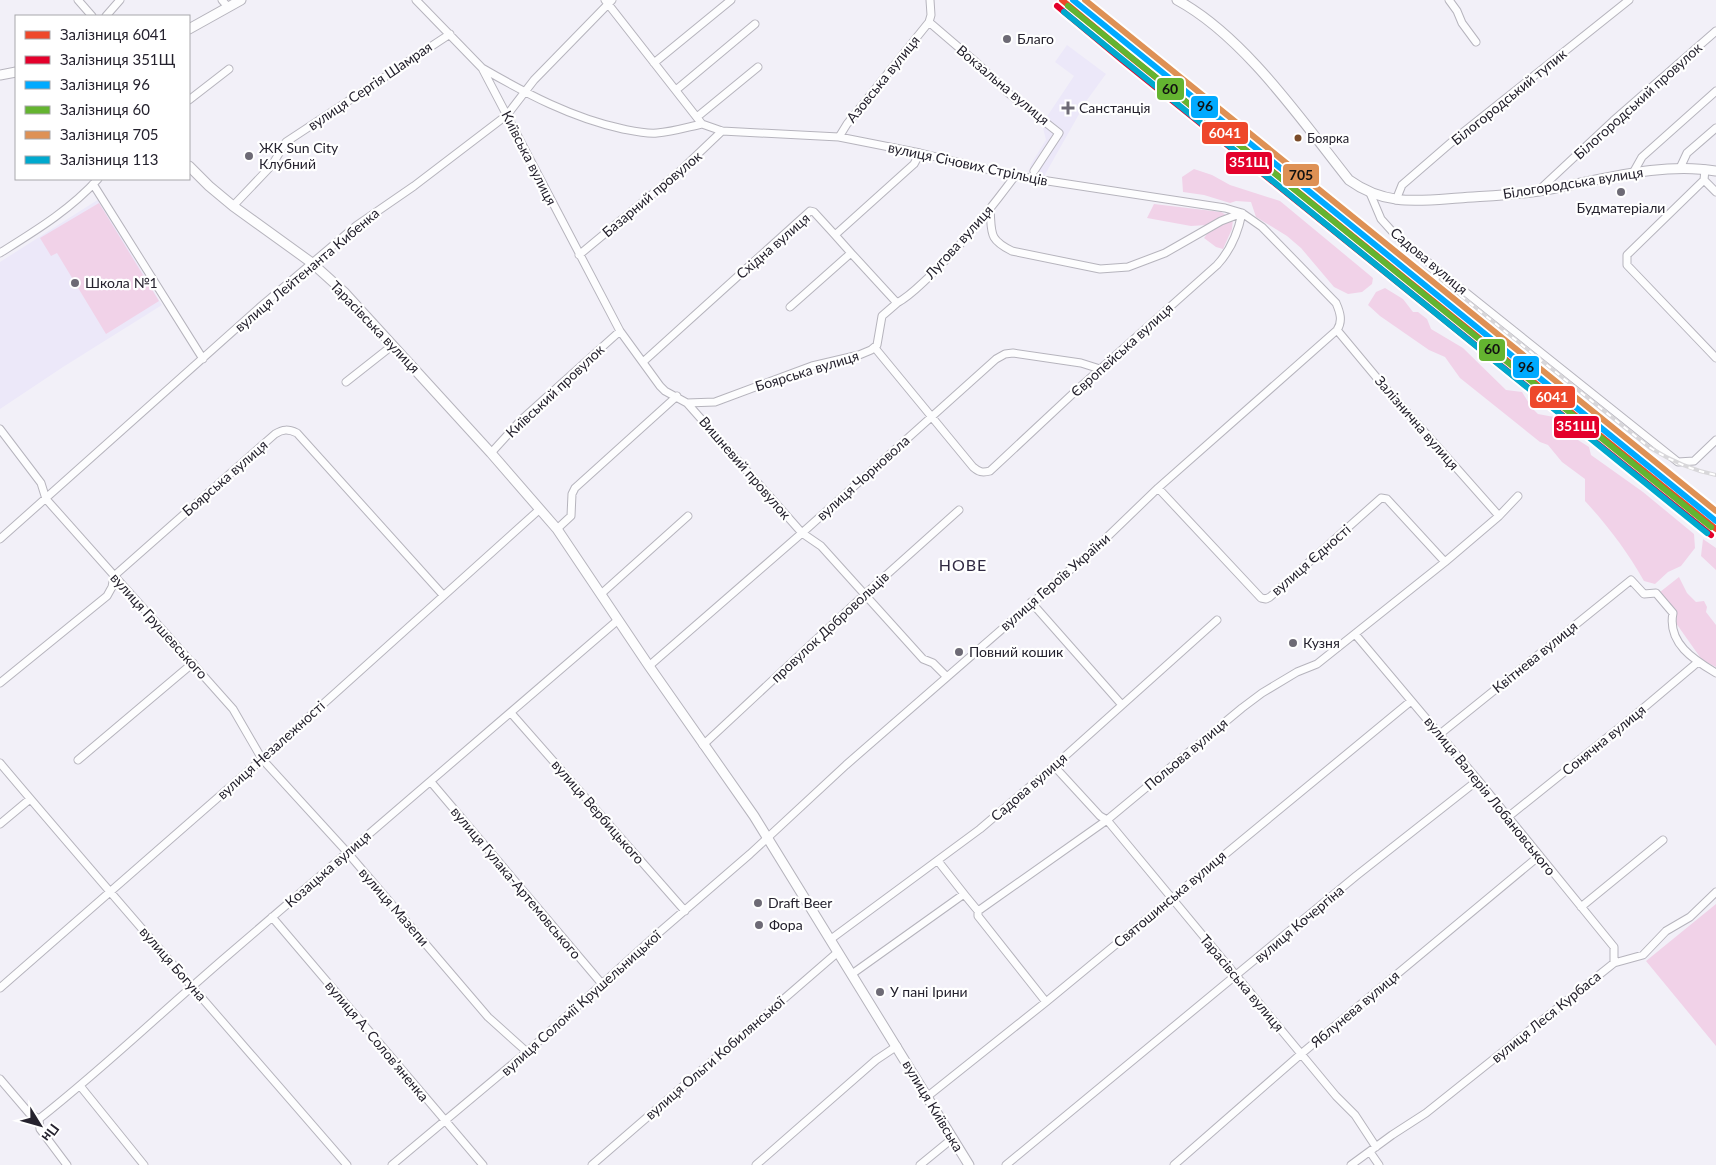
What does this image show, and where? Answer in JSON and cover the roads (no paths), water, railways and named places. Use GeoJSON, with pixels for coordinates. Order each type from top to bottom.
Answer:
{"type":"FeatureCollection","features":[{"type":"Feature","properties":{"kind":"street"},"geometry":{"type":"LineString","coordinates":[[78,0],[91,15]]}},
{"type":"Feature","properties":{"kind":"street"},"geometry":{"type":"LineString","coordinates":[[107,15],[120,0]]}},
{"type":"Feature","properties":{"kind":"street"},"geometry":{"type":"LineString","coordinates":[[190,28],[225,3],[241,0]]}},
{"type":"Feature","properties":{"kind":"street","name":"Київська вулиця"},"geometry":{"type":"LineString","coordinates":[[416,0],[482,68],[620,331],[643,362]]}},
{"type":"Feature","properties":{"kind":"street"},"geometry":{"type":"LineString","coordinates":[[654,63],[731,0]]}},
{"type":"Feature","properties":{"kind":"street"},"geometry":{"type":"LineString","coordinates":[[929,22],[931,15],[930,0]]}},
{"type":"Feature","properties":{"kind":"street"},"geometry":{"type":"LineString","coordinates":[[1177,0],[1194,9],[1231,40],[1264,75],[1349,180],[1370,193]]}},
{"type":"Feature","properties":{"kind":"street"},"geometry":{"type":"LineString","coordinates":[[1449,0],[1457,11],[1462,23],[1476,42]]}},
{"type":"Feature","properties":{"kind":"street","name":"Білогородський тупик"},"geometry":{"type":"LineString","coordinates":[[1396,200],[1402,185],[1409,178],[1461,134],[1630,0]]}},
{"type":"Feature","properties":{"kind":"street"},"geometry":{"type":"LineString","coordinates":[[482,68],[556,108],[608,126],[656,133],[702,124],[608,1]]}},
{"type":"Feature","properties":{"kind":"street","name":"вулиця Лейтенанта Кибенка"},"geometry":{"type":"LineString","coordinates":[[0,539],[259,308],[356,226],[414,186],[506,115],[524,92],[608,1]]}},
{"type":"Feature","properties":{"kind":"street","name":"Азовська вулиця"},"geometry":{"type":"LineString","coordinates":[[839,137],[847,124],[929,22]]}},
{"type":"Feature","properties":{"kind":"street","name":"Вокзальна вулиця"},"geometry":{"type":"LineString","coordinates":[[929,22],[1007,92],[1059,132],[1034,171]]}},
{"type":"Feature","properties":{"kind":"street"},"geometry":{"type":"LineString","coordinates":[[676,90],[755,24]]}},
{"type":"Feature","properties":{"kind":"street","name":"Білогородський провулок"},"geometry":{"type":"LineString","coordinates":[[1538,192],[1613,121],[1716,31]]}},
{"type":"Feature","properties":{"kind":"street","name":"вулиця Сергія Шамрая"},"geometry":{"type":"LineString","coordinates":[[233,206],[272,165],[286,142],[450,34]]}},
{"type":"Feature","properties":{"kind":"street"},"geometry":{"type":"LineString","coordinates":[[697,117],[758,67]]}},
{"type":"Feature","properties":{"kind":"street"},"geometry":{"type":"LineString","coordinates":[[190,99],[229,69]]}},
{"type":"Feature","properties":{"kind":"street"},"geometry":{"type":"LineString","coordinates":[[0,75],[15,72]]}},
{"type":"Feature","properties":{"kind":"street"},"geometry":{"type":"LineString","coordinates":[[1633,173],[1642,158],[1716,91]]}},
{"type":"Feature","properties":{"kind":"street","name":"вулиця Січових Стрільців"},"geometry":{"type":"LineString","coordinates":[[702,124],[722,131],[839,137],[920,153],[1015,176],[1225,208],[1242,213]]}},
{"type":"Feature","properties":{"kind":"street"},"geometry":{"type":"LineString","coordinates":[[1680,168],[1687,153],[1716,128]]}},
{"type":"Feature","properties":{"kind":"street","name":"Базарний провулок"},"geometry":{"type":"LineString","coordinates":[[579,255],[678,172],[722,131]]}},
{"type":"Feature","properties":{"kind":"street"},"geometry":{"type":"LineString","coordinates":[[897,303],[835,235],[914,164],[920,153]]}},
{"type":"Feature","properties":{"kind":"street","name":"Тарасівська вулиця"},"geometry":{"type":"LineString","coordinates":[[190,167],[233,206],[312,263],[349,297],[491,453],[557,529],[703,744]]}},
{"type":"Feature","properties":{"kind":"street","name":"Білогородська вулиця"},"geometry":{"type":"LineString","coordinates":[[1370,193],[1396,200],[1423,201],[1538,192],[1633,173],[1680,168],[1716,171]]}},
{"type":"Feature","properties":{"kind":"street"},"geometry":{"type":"LineString","coordinates":[[1705,169],[1704,180],[1627,255],[1627,265],[1716,358]]}},
{"type":"Feature","properties":{"kind":"street","name":"Лугова вулиця"},"geometry":{"type":"LineString","coordinates":[[897,303],[905,299],[944,263],[973,231],[1015,176]]}},
{"type":"Feature","properties":{"kind":"street"},"geometry":{"type":"LineString","coordinates":[[1704,180],[1716,192]]}},
{"type":"Feature","properties":{"kind":"street"},"geometry":{"type":"LineString","coordinates":[[0,253],[40,229],[72,204],[96,181],[203,359]]}},
{"type":"Feature","properties":{"kind":"street","name":"Садова вулиця"},"geometry":{"type":"LineString","coordinates":[[1370,193],[1381,219],[1399,239],[1678,462],[1694,460],[1716,440]]}},
{"type":"Feature","properties":{"kind":"street"},"geometry":{"type":"LineString","coordinates":[[990,209],[993,237],[1001,246],[1012,251],[1106,269],[1128,267],[1165,253],[1209,227],[1242,213],[1262,227],[1336,303],[1340,313],[1339,328]]}},
{"type":"Feature","properties":{"kind":"street","name":"Східна вулиця"},"geometry":{"type":"LineString","coordinates":[[643,362],[810,211],[814,212],[835,235]]}},
{"type":"Feature","properties":{"kind":"street","name":"Європейська вулиця"},"geometry":{"type":"LineString","coordinates":[[931,417],[973,467],[984,473],[990,471],[1223,258],[1230,249],[1239,229],[1242,213]]}},
{"type":"Feature","properties":{"kind":"street"},"geometry":{"type":"LineString","coordinates":[[790,307],[851,253]]}},
{"type":"Feature","properties":{"kind":"street","name":"Боярська вулиця"},"geometry":{"type":"LineString","coordinates":[[687,403],[715,402],[788,374],[812,366],[859,355],[875,348],[882,316],[897,303]]}},
{"type":"Feature","properties":{"kind":"street","name":"вулиця Героїв України"},"geometry":{"type":"LineString","coordinates":[[768,838],[846,765],[1102,542],[1158,488],[1339,328]]}},
{"type":"Feature","properties":{"kind":"street","name":"Залізнична вулиця"},"geometry":{"type":"LineString","coordinates":[[1339,328],[1382,384],[1498,516]]}},
{"type":"Feature","properties":{"kind":"street","name":"Київський провулок"},"geometry":{"type":"LineString","coordinates":[[491,453],[521,420],[620,331]]}},
{"type":"Feature","properties":{"kind":"street"},"geometry":{"type":"LineString","coordinates":[[346,382],[393,345]]}},
{"type":"Feature","properties":{"kind":"street"},"geometry":{"type":"LineString","coordinates":[[875,348],[931,417]]}},
{"type":"Feature","properties":{"kind":"street","name":"вулиця Чорновола"},"geometry":{"type":"LineString","coordinates":[[649,666],[802,533],[996,359],[1005,354],[1013,353],[1082,363],[1100,369]]}},
{"type":"Feature","properties":{"kind":"street","name":"Вишневий провулок"},"geometry":{"type":"LineString","coordinates":[[643,362],[660,386],[687,403],[802,533],[821,546],[923,659],[933,663],[947,677]]}},
{"type":"Feature","properties":{"kind":"street"},"geometry":{"type":"LineString","coordinates":[[557,529],[571,516],[572,494],[575,488],[677,396]]}},
{"type":"Feature","properties":{"kind":"street"},"geometry":{"type":"LineString","coordinates":[[0,429],[41,483],[46,499]]}},
{"type":"Feature","properties":{"kind":"street","name":"Боярська вулиця"},"geometry":{"type":"LineString","coordinates":[[0,683],[107,596],[112,587],[114,576],[275,434],[282,430],[290,430],[297,433],[443,595]]}},
{"type":"Feature","properties":{"kind":"street","name":"вулиця Єдності"},"geometry":{"type":"LineString","coordinates":[[1158,488],[1261,598],[1266,599],[1270,597],[1382,498],[1387,499],[1445,562]]}},
{"type":"Feature","properties":{"kind":"street","name":"Польова вулиця"},"geometry":{"type":"LineString","coordinates":[[978,911],[1107,820],[1242,708],[1298,672],[1317,664],[1445,562],[1518,496]]}},
{"type":"Feature","properties":{"kind":"street","name":"вулиця Грушевського"},"geometry":{"type":"LineString","coordinates":[[46,499],[233,709],[262,759]]}},
{"type":"Feature","properties":{"kind":"street","name":"вулиця Незалежності"},"geometry":{"type":"LineString","coordinates":[[0,988],[262,759],[540,509]]}},
{"type":"Feature","properties":{"kind":"street","name":"провулок Добровольців"},"geometry":{"type":"LineString","coordinates":[[703,744],[959,510]]}},
{"type":"Feature","properties":{"kind":"street"},"geometry":{"type":"LineString","coordinates":[[601,594],[688,516]]}},
{"type":"Feature","properties":{"kind":"street","name":"Квітнева вулиця"},"geometry":{"type":"LineString","coordinates":[[1440,734],[1631,580],[1644,594],[1656,593],[1673,613],[1671,623],[1674,636],[1686,652],[1698,662]]}},
{"type":"Feature","properties":{"kind":"street"},"geometry":{"type":"LineString","coordinates":[[1031,602],[1122,705]]}},
{"type":"Feature","properties":{"kind":"street","name":"Козацька вулиця"},"geometry":{"type":"LineString","coordinates":[[39,1119],[80,1087],[192,986],[618,620]]}},
{"type":"Feature","properties":{"kind":"street","name":"Садова вулиця"},"geometry":{"type":"LineString","coordinates":[[831,940],[980,829],[1054,766],[1217,620]]}},
{"type":"Feature","properties":{"kind":"street","name":"вулиця Валерія Лобановського"},"geometry":{"type":"LineString","coordinates":[[1355,634],[1508,816],[1538,856],[1614,947],[1614,963]]}},
{"type":"Feature","properties":{"kind":"street"},"geometry":{"type":"LineString","coordinates":[[1698,662],[1716,673]]}},
{"type":"Feature","properties":{"kind":"street","name":"Сонячна вулиця"},"geometry":{"type":"LineString","coordinates":[[1508,816],[1634,716],[1698,662]]}},
{"type":"Feature","properties":{"kind":"street"},"geometry":{"type":"LineString","coordinates":[[78,760],[193,663]]}},
{"type":"Feature","properties":{"kind":"street","name":"Святошинська вулиця"},"geometry":{"type":"LineString","coordinates":[[928,1096],[1046,1002],[1411,701]]}},
{"type":"Feature","properties":{"kind":"street","name":"вулиця Вербицького"},"geometry":{"type":"LineString","coordinates":[[511,713],[685,911]]}},
{"type":"Feature","properties":{"kind":"street","name":"вулиця Київська"},"geometry":{"type":"LineString","coordinates":[[703,744],[768,838],[969,1165]]}},
{"type":"Feature","properties":{"kind":"street","name":"вулиця Мазепи"},"geometry":{"type":"LineString","coordinates":[[262,759],[347,852],[488,1017],[527,1052]]}},
{"type":"Feature","properties":{"kind":"street","name":"вулиця Богуна"},"geometry":{"type":"LineString","coordinates":[[0,763],[109,892],[347,1165]]}},
{"type":"Feature","properties":{"kind":"street","name":"Тарасівська вулиця"},"geometry":{"type":"LineString","coordinates":[[1054,766],[1100,816],[1107,820],[1235,976],[1241,980],[1336,1096],[1355,1115],[1376,1147]]}},
{"type":"Feature","properties":{"kind":"street","name":"вулиця Кочергіна"},"geometry":{"type":"LineString","coordinates":[[1006,1165],[1235,976],[1478,780]]}},
{"type":"Feature","properties":{"kind":"street","name":"вулиця Гулака-Артемовського"},"geometry":{"type":"LineString","coordinates":[[430,782],[602,984]]}},
{"type":"Feature","properties":{"kind":"street"},"geometry":{"type":"LineString","coordinates":[[0,824],[30,799]]}},
{"type":"Feature","properties":{"kind":"street","name":"вулиця Соломії Крушельницької"},"geometry":{"type":"LineString","coordinates":[[392,1165],[527,1052],[768,838]]}},
{"type":"Feature","properties":{"kind":"street"},"geometry":{"type":"LineString","coordinates":[[1581,907],[1663,840]]}},
{"type":"Feature","properties":{"kind":"street","name":"Яблунева вулиця"},"geometry":{"type":"LineString","coordinates":[[1174,1165],[1302,1054],[1538,856]]}},
{"type":"Feature","properties":{"kind":"street"},"geometry":{"type":"LineString","coordinates":[[938,860],[978,911],[978,916],[1046,1002]]}},
{"type":"Feature","properties":{"kind":"street","name":"вулиця Леся Курбаса"},"geometry":{"type":"LineString","coordinates":[[1351,1165],[1426,1114],[1614,963],[1643,955],[1666,932],[1690,917],[1716,892]]}},
{"type":"Feature","properties":{"kind":"street"},"geometry":{"type":"LineString","coordinates":[[852,974],[964,894]]}},
{"type":"Feature","properties":{"kind":"street","name":"вулиця А. Соловʼяненка"},"geometry":{"type":"LineString","coordinates":[[272,917],[483,1165]]}},
{"type":"Feature","properties":{"kind":"street","name":"вулиця Ольги Кобилянської"},"geometry":{"type":"LineString","coordinates":[[592,1165],[838,952]]}},
{"type":"Feature","properties":{"kind":"street"},"geometry":{"type":"LineString","coordinates":[[756,1165],[876,1060],[897,1046]]}},
{"type":"Feature","properties":{"kind":"street"},"geometry":{"type":"LineString","coordinates":[[0,1079],[29,1113],[39,1119],[40,1128],[67,1165]]}},
{"type":"Feature","properties":{"kind":"street"},"geometry":{"type":"LineString","coordinates":[[80,1087],[144,1165]]}},
{"type":"Feature","properties":{"kind":"street"},"geometry":{"type":"LineString","coordinates":[[920,1165],[953,1138]]}},
{"type":"Feature","properties":{"kind":"street"},"geometry":{"type":"LineString","coordinates":[[1370,1152],[1379,1165]]}},
{"type":"Feature","properties":{"kind":"railway"},"geometry":{"type":"LineString","coordinates":[[1406,259],[1446,284],[1649,447],[1681,464],[1716,475]]}},
{"type":"Feature","properties":{"kind":"rail line","name":"6041"},"geometry":{"type":"LineString","coordinates":[[1062,0],[1716,529]]}},
{"type":"Feature","properties":{"kind":"rail line","name":"96"},"geometry":{"type":"LineString","coordinates":[[1073,0],[1716,521]]}},
{"type":"Feature","properties":{"kind":"rail line","name":"705"},"geometry":{"type":"LineString","coordinates":[[1085,0],[1716,511]]}},
{"type":"Feature","properties":{"kind":"rail line","name":"351Щ"},"geometry":{"type":"LineString","coordinates":[[1057,6],[1711,535]]}},
{"type":"Feature","properties":{"kind":"rail line","name":"60"},"geometry":{"type":"LineString","coordinates":[[1068,6],[1711,527]]}},
{"type":"Feature","properties":{"kind":"rail line","name":"113"},"geometry":{"type":"LineString","coordinates":[[1064,12],[1707,533]]}},
{"type":"Feature","properties":{"kind":"place","name":"Благо"},"geometry":{"type":"Point","coordinates":[1007,39]}},
{"type":"Feature","properties":{"kind":"place","name":"Санстанція"},"geometry":{"type":"Point","coordinates":[1068,108]}},
{"type":"Feature","properties":{"kind":"place","name":"Боярка"},"geometry":{"type":"Point","coordinates":[1298,138]}},
{"type":"Feature","properties":{"kind":"place","name":"ЖК Sun City Клубний"},"geometry":{"type":"Point","coordinates":[249,156]}},
{"type":"Feature","properties":{"kind":"place","name":"Будматеріали"},"geometry":{"type":"Point","coordinates":[1621,192]}},
{"type":"Feature","properties":{"kind":"place","name":"Школа №1"},"geometry":{"type":"Point","coordinates":[75,283]}},
{"type":"Feature","properties":{"kind":"place","name":"Кузня"},"geometry":{"type":"Point","coordinates":[1293,643]}},
{"type":"Feature","properties":{"kind":"place","name":"Повний кошик"},"geometry":{"type":"Point","coordinates":[959,652]}},
{"type":"Feature","properties":{"kind":"place","name":"Draft Beer"},"geometry":{"type":"Point","coordinates":[758,903]}},
{"type":"Feature","properties":{"kind":"place","name":"Фора"},"geometry":{"type":"Point","coordinates":[759,925]}},
{"type":"Feature","properties":{"kind":"place","name":"У пані Ірини"},"geometry":{"type":"Point","coordinates":[880,992]}},
{"type":"Feature","properties":{"kind":"district","name":"НОВЕ"},"geometry":{"type":"Point","coordinates":[963,565]}}]}
